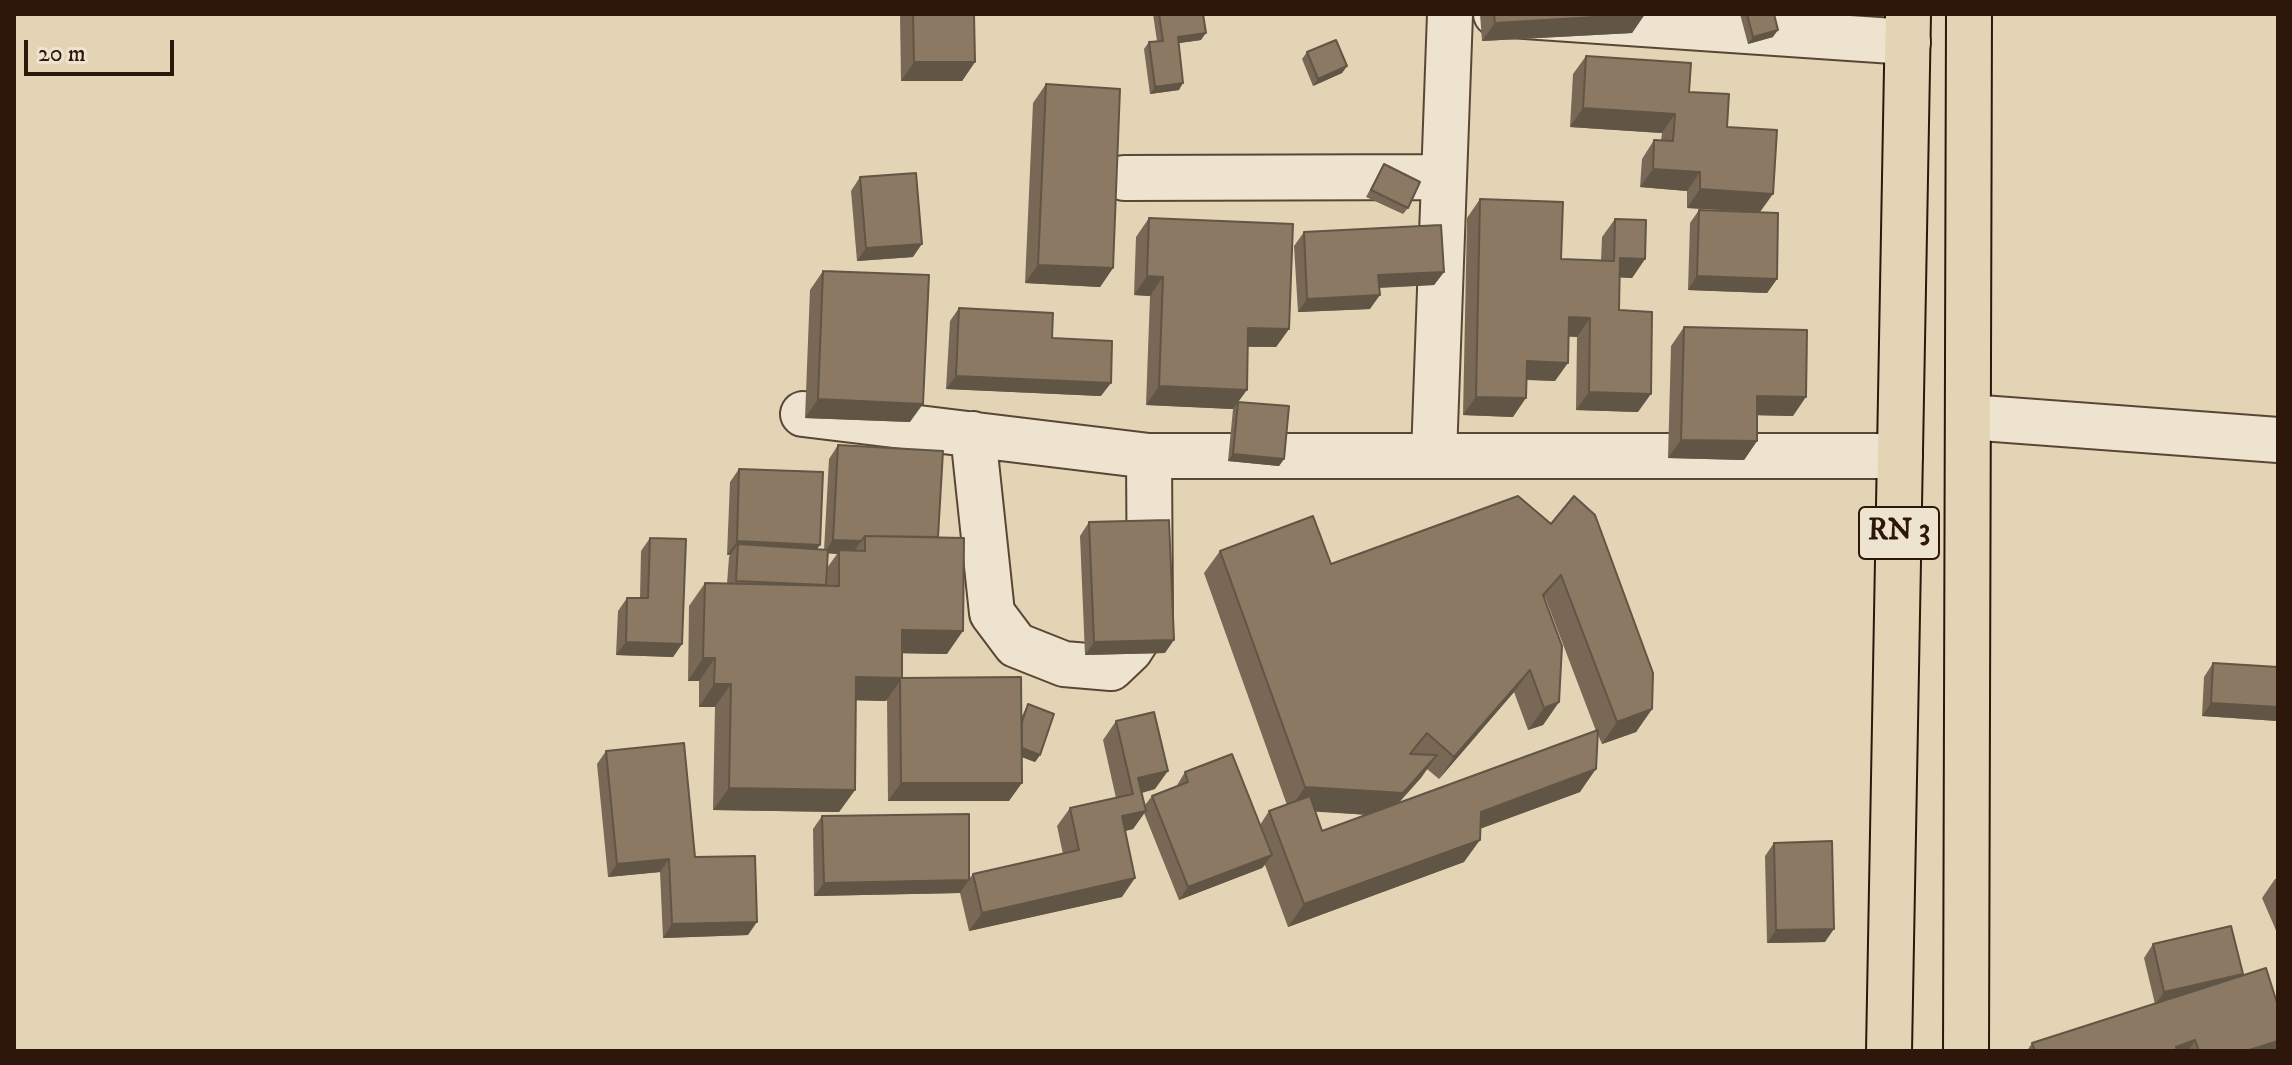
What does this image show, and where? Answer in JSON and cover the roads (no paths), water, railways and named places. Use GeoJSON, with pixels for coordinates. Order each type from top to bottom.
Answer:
{"type":"FeatureCollection","features":[{"type":"Feature","properties":{"kind":"highway","name":"RN 3"},"geometry":{"type":"LineString","coordinates":[[1966,1051],[1969,14]]}},
{"type":"Feature","properties":{"kind":"highway","name":"RN 3"},"geometry":{"type":"LineString","coordinates":[[1889,1051],[1908,28]]}},
{"type":"Feature","properties":{"kind":"street"},"geometry":{"type":"LineString","coordinates":[[1434,455],[1450,14]]}},
{"type":"Feature","properties":{"kind":"street"},"geometry":{"type":"LineString","coordinates":[[1496,14],[1908,28]]}},
{"type":"Feature","properties":{"kind":"street"},"geometry":{"type":"LineString","coordinates":[[1124,178],[1444,177]]}},
{"type":"Feature","properties":{"kind":"street"},"geometry":{"type":"LineString","coordinates":[[803,414],[1149,456],[1900,456]]}},
{"type":"Feature","properties":{"kind":"street"},"geometry":{"type":"LineString","coordinates":[[1968,417],[2278,440]]}},
{"type":"Feature","properties":{"kind":"street"},"geometry":{"type":"LineString","coordinates":[[973,434],[992,613],[1016,645],[1064,664],[1111,668],[1130,650],[1150,619],[1149,456]]}}]}
